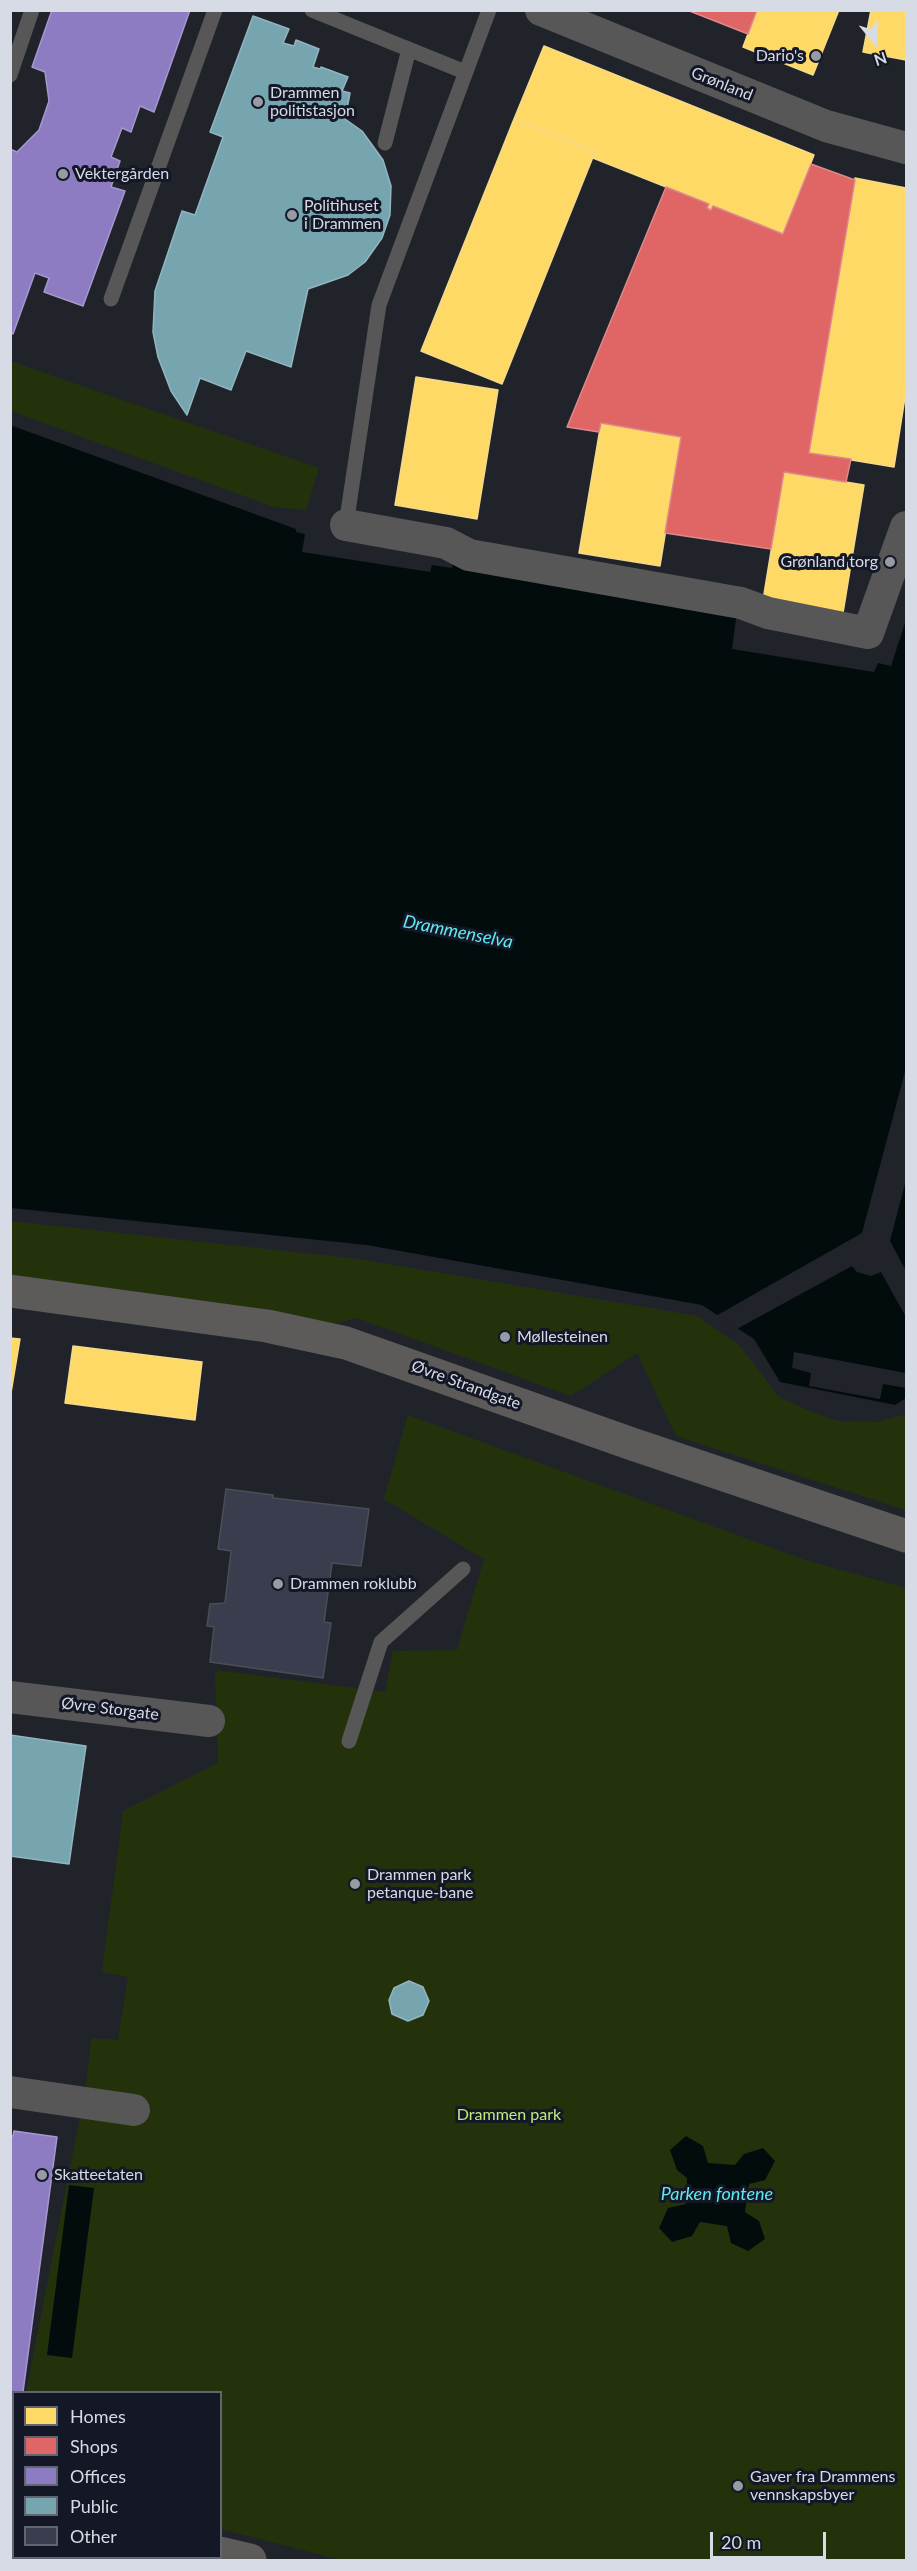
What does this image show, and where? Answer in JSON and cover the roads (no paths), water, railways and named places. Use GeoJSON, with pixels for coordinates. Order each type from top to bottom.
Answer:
{"type":"FeatureCollection","features":[{"type":"Feature","properties":{"kind":"street","name":"Grønland"},"geometry":{"type":"LineString","coordinates":[[541,10],[826,126],[906,148]]}},
{"type":"Feature","properties":{"kind":"street"},"geometry":{"type":"LineString","coordinates":[[346,525],[446,543],[468,555],[741,603],[768,613],[868,633],[906,527]]}},
{"type":"Feature","properties":{"kind":"street","name":"Øvre Strandgate"},"geometry":{"type":"LineString","coordinates":[[10,1291],[267,1326],[346,1343],[786,1497],[906,1536]]}},
{"type":"Feature","properties":{"kind":"street","name":"Øvre Storgate"},"geometry":{"type":"LineString","coordinates":[[10,1697],[209,1721]]}},
{"type":"Feature","properties":{"kind":"street"},"geometry":{"type":"LineString","coordinates":[[10,2092],[134,2110]]}},
{"type":"Feature","properties":{"kind":"street"},"geometry":{"type":"LineString","coordinates":[[222,2553],[249,2560]]}},
{"type":"Feature","properties":{"kind":"lane"},"geometry":{"type":"LineString","coordinates":[[10,75],[32,10]]}},
{"type":"Feature","properties":{"kind":"lane"},"geometry":{"type":"LineString","coordinates":[[111,299],[215,10]]}},
{"type":"Feature","properties":{"kind":"lane"},"geometry":{"type":"LineString","coordinates":[[312,10],[465,72]]}},
{"type":"Feature","properties":{"kind":"lane"},"geometry":{"type":"LineString","coordinates":[[346,525],[379,305],[489,10]]}},
{"type":"Feature","properties":{"kind":"lane"},"geometry":{"type":"LineString","coordinates":[[386,143],[409,49]]}},
{"type":"Feature","properties":{"kind":"lane"},"geometry":{"type":"LineString","coordinates":[[349,1741],[381,1641],[463,1569]]}},
{"type":"Feature","properties":{"kind":"water","name":"Drammenselva"},"geometry":{"type":"Polygon","coordinates":[[[10,425],[296,529],[296,532],[305,534],[302,552],[430,572],[432,565],[452,568],[453,564],[737,611],[732,649],[874,672],[878,663],[891,666],[906,620],[906,1398],[895,1405],[780,1382],[754,1339],[702,1305],[367,1245],[11,1208],[10,425]]]}},
{"type":"Feature","properties":{"kind":"water","name":"Parken fontene"},"geometry":{"type":"Polygon","coordinates":[[[686,2136],[703,2146],[708,2163],[735,2165],[744,2154],[763,2148],[775,2161],[765,2180],[749,2184],[745,2212],[759,2221],[765,2239],[748,2251],[731,2243],[727,2226],[700,2222],[692,2236],[672,2242],[659,2228],[668,2208],[686,2204],[687,2178],[677,2170],[670,2150],[686,2136]]]}},
{"type":"Feature","properties":{"kind":"water"},"geometry":{"type":"Polygon","coordinates":[[[69,2185],[94,2188],[72,2358],[47,2355],[69,2185]]]}},
{"type":"Feature","properties":{"kind":"place","name":"Dario's"},"geometry":{"type":"Point","coordinates":[816,56]}},
{"type":"Feature","properties":{"kind":"place","name":"Drammen politistasjon"},"geometry":{"type":"Point","coordinates":[258,102]}},
{"type":"Feature","properties":{"kind":"place","name":"Vektergården"},"geometry":{"type":"Point","coordinates":[63,174]}},
{"type":"Feature","properties":{"kind":"place","name":"Politihuset i Drammen"},"geometry":{"type":"Point","coordinates":[292,215]}},
{"type":"Feature","properties":{"kind":"place","name":"Grønland torg"},"geometry":{"type":"Point","coordinates":[890,562]}},
{"type":"Feature","properties":{"kind":"place","name":"Møllesteinen"},"geometry":{"type":"Point","coordinates":[505,1337]}},
{"type":"Feature","properties":{"kind":"place","name":"Drammen roklubb"},"geometry":{"type":"Point","coordinates":[278,1584]}},
{"type":"Feature","properties":{"kind":"place","name":"Drammen park petanque-bane"},"geometry":{"type":"Point","coordinates":[355,1884]}},
{"type":"Feature","properties":{"kind":"place","name":"Skatteetaten"},"geometry":{"type":"Point","coordinates":[42,2175]}},
{"type":"Feature","properties":{"kind":"place","name":"Gaver fra Drammens vennskapsbyer"},"geometry":{"type":"Point","coordinates":[738,2486]}},
{"type":"Feature","properties":{"kind":"park label","name":"Drammen park"},"geometry":{"type":"Point","coordinates":[509,2115]}}]}
